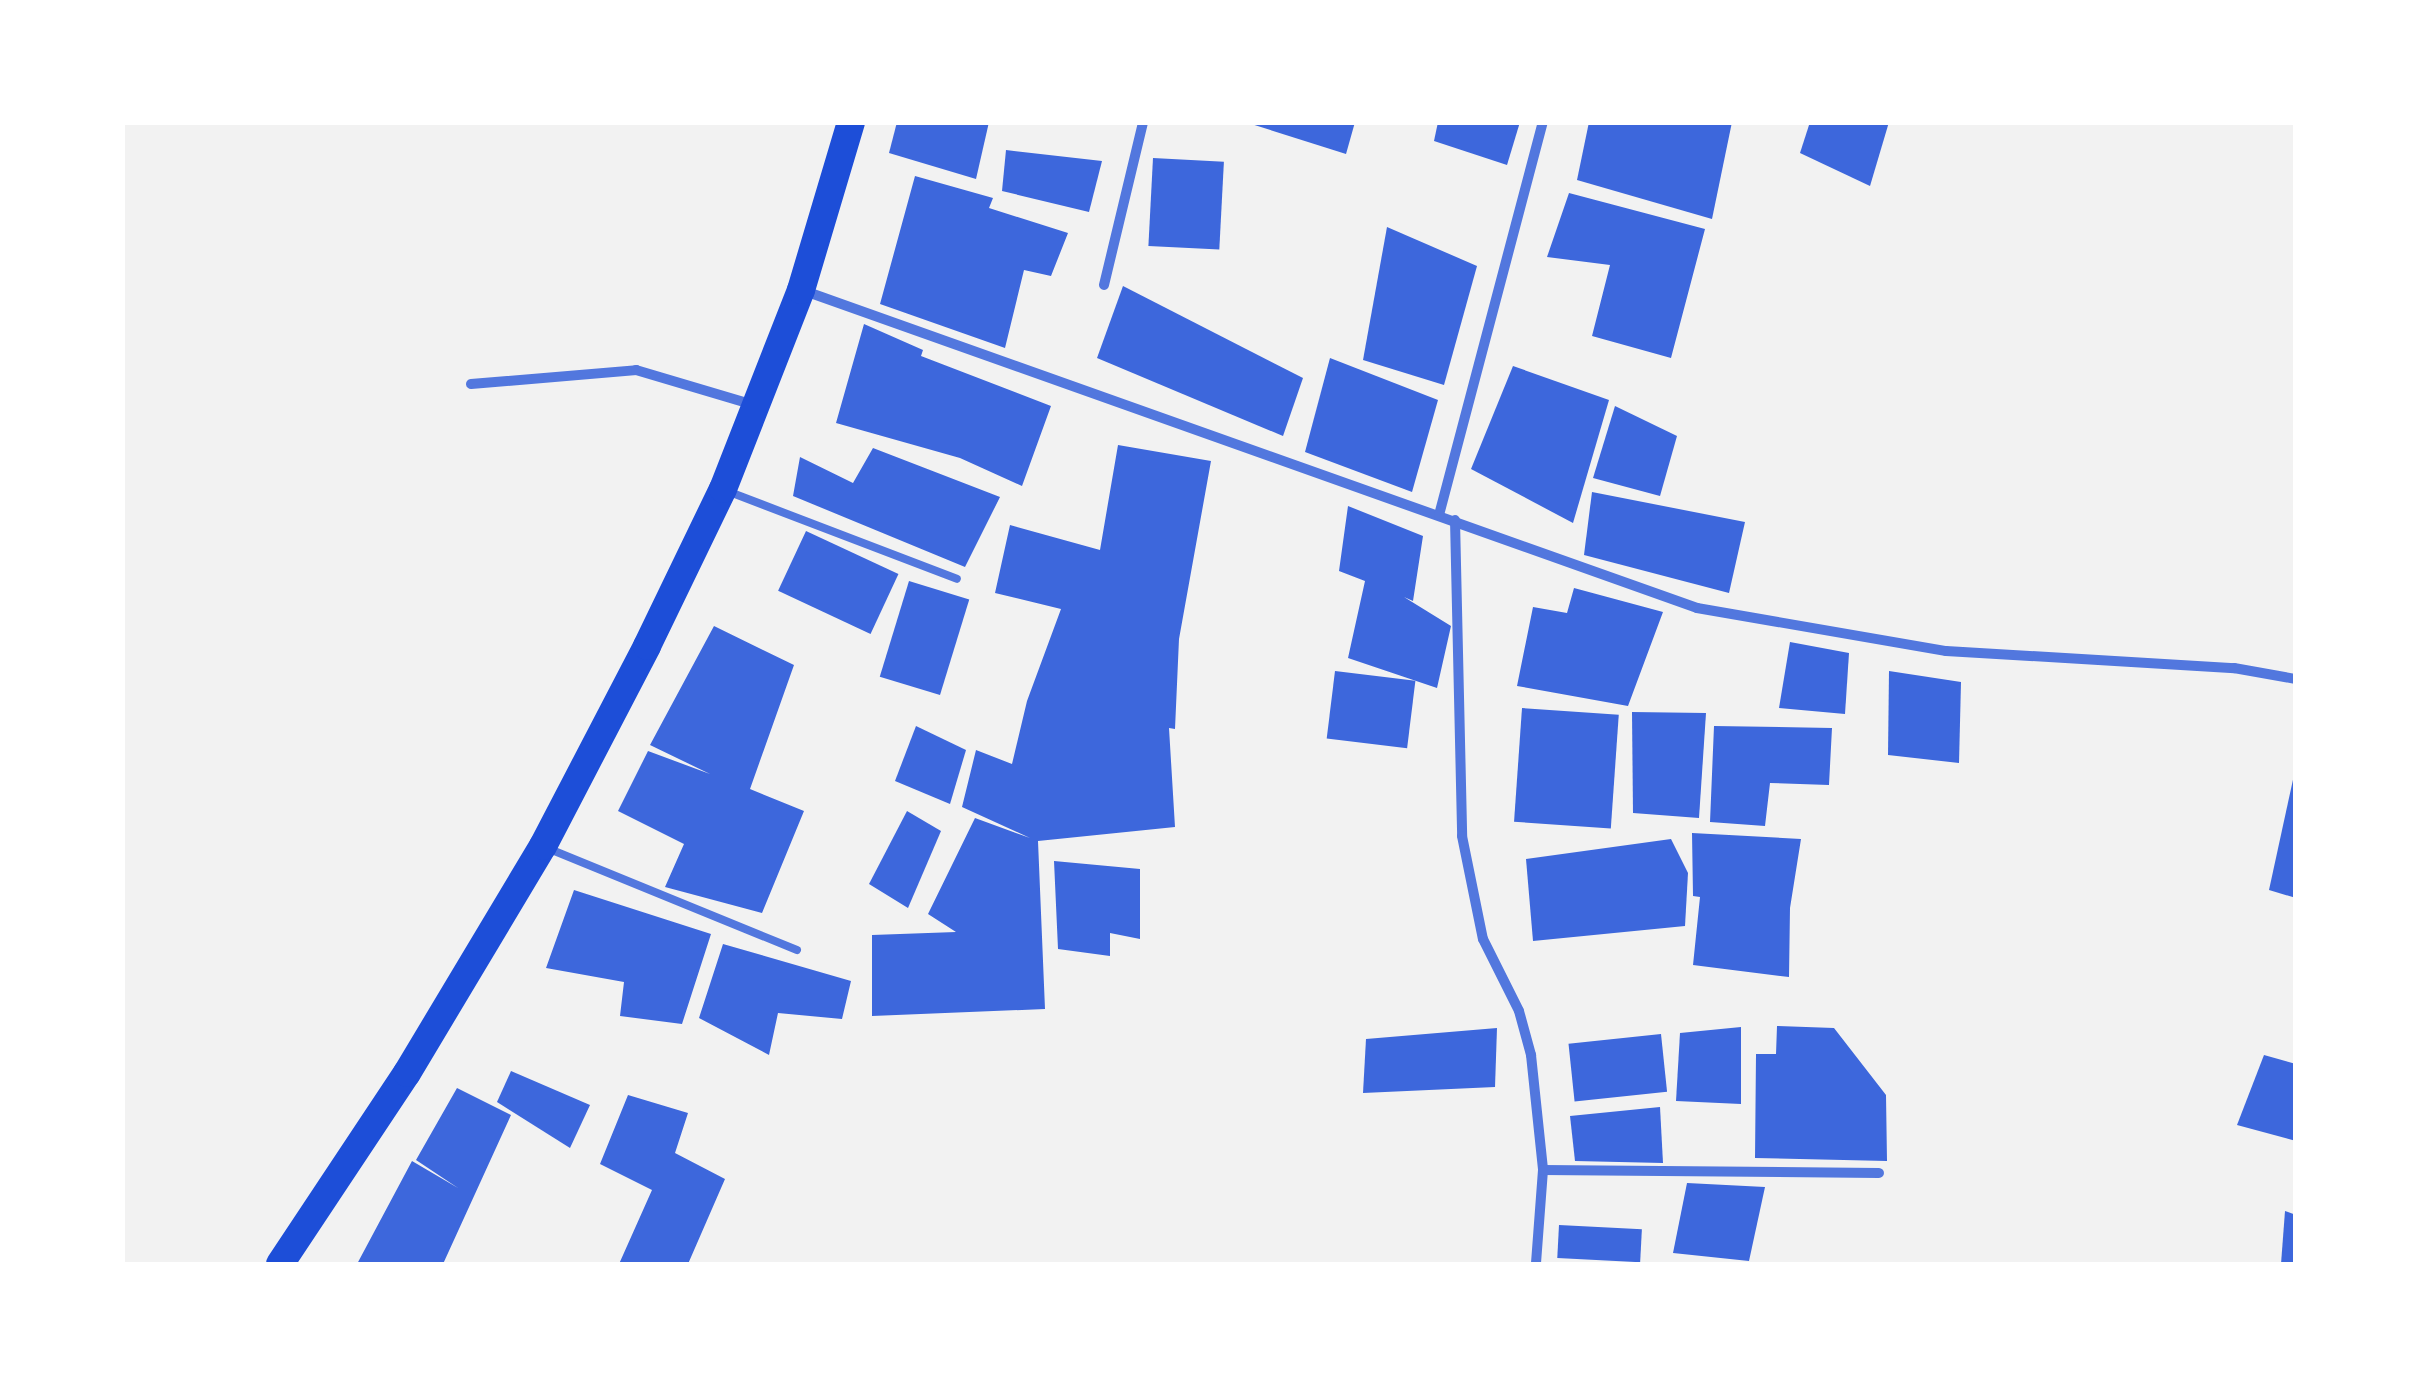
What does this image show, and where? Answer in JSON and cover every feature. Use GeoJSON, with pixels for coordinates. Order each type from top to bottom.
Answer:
{"type":"FeatureCollection","features":[{"type":"Feature","properties":{"kind":"highway"},"geometry":{"type":"LineString","coordinates":[[280,1264],[407,1074],[542,846],[723,489],[802,290],[851,122]]}},
{"type":"Feature","properties":{"kind":"street"},"geometry":{"type":"LineString","coordinates":[[1104,285],[1143,122]]}},
{"type":"Feature","properties":{"kind":"street"},"geometry":{"type":"LineString","coordinates":[[1439,515],[1544,122]]}},
{"type":"Feature","properties":{"kind":"street"},"geometry":{"type":"LineString","coordinates":[[802,290],[1696,608],[1946,650],[2234,668],[2296,679]]}},
{"type":"Feature","properties":{"kind":"street"},"geometry":{"type":"LineString","coordinates":[[471,384],[636,370],[755,406]]}},
{"type":"Feature","properties":{"kind":"street"},"geometry":{"type":"LineString","coordinates":[[1455,520],[1462,836],[1484,938],[1506,980],[1531,1055],[1544,1170],[1536,1264]]}},
{"type":"Feature","properties":{"kind":"street"},"geometry":{"type":"LineString","coordinates":[[1544,1170],[1879,1173]]}},
{"type":"Feature","properties":{"kind":"lane"},"geometry":{"type":"LineString","coordinates":[[723,489],[957,578]]}},
{"type":"Feature","properties":{"kind":"lane"},"geometry":{"type":"LineString","coordinates":[[542,846],[796,950]]}},
{"type":"Feature","properties":{"kind":"building"},"geometry":{"type":"Polygon","coordinates":[[[897,122],[989,122],[976,179],[889,153],[897,122]]]}},
{"type":"Feature","properties":{"kind":"building"},"geometry":{"type":"Polygon","coordinates":[[[1245,122],[1355,122],[1346,154],[1245,122]]]}},
{"type":"Feature","properties":{"kind":"building"},"geometry":{"type":"Polygon","coordinates":[[[1438,122],[1520,122],[1507,165],[1434,141],[1438,122]]]}},
{"type":"Feature","properties":{"kind":"building"},"geometry":{"type":"Polygon","coordinates":[[[1589,122],[1732,122],[1712,219],[1577,180],[1589,122]]]}},
{"type":"Feature","properties":{"kind":"building"},"geometry":{"type":"Polygon","coordinates":[[[1810,122],[1889,122],[1870,186],[1800,153],[1810,122]]]}},
{"type":"Feature","properties":{"kind":"building"},"geometry":{"type":"Polygon","coordinates":[[[1006,150],[1102,161],[1089,212],[1002,191],[1006,150]]]}},
{"type":"Feature","properties":{"kind":"building"},"geometry":{"type":"Polygon","coordinates":[[[1153,158],[1224,162],[1219,250],[1148,246],[1153,158]]]}},
{"type":"Feature","properties":{"kind":"building"},"geometry":{"type":"Polygon","coordinates":[[[915,176],[993,198],[989,208],[1068,233],[1051,276],[1024,270],[1005,348],[880,304],[915,176]]]}},
{"type":"Feature","properties":{"kind":"building"},"geometry":{"type":"Polygon","coordinates":[[[1569,193],[1705,229],[1671,358],[1592,336],[1610,265],[1547,257],[1569,193]]]}},
{"type":"Feature","properties":{"kind":"building"},"geometry":{"type":"Polygon","coordinates":[[[1387,227],[1477,266],[1444,385],[1363,360],[1387,227]]]}},
{"type":"Feature","properties":{"kind":"building"},"geometry":{"type":"Polygon","coordinates":[[[1123,286],[1303,378],[1283,436],[1097,358],[1123,286]]]}},
{"type":"Feature","properties":{"kind":"building"},"geometry":{"type":"Polygon","coordinates":[[[864,324],[923,350],[921,356],[1051,406],[1022,486],[960,458],[836,423],[864,324]]]}},
{"type":"Feature","properties":{"kind":"building"},"geometry":{"type":"Polygon","coordinates":[[[1330,358],[1438,400],[1412,492],[1305,452],[1330,358]]]}},
{"type":"Feature","properties":{"kind":"building"},"geometry":{"type":"Polygon","coordinates":[[[1513,366],[1609,400],[1573,523],[1471,469],[1513,366]]]}},
{"type":"Feature","properties":{"kind":"building"},"geometry":{"type":"Polygon","coordinates":[[[1615,406],[1677,436],[1660,496],[1593,478],[1615,406]]]}},
{"type":"Feature","properties":{"kind":"building"},"geometry":{"type":"Polygon","coordinates":[[[1118,445],[1211,461],[1179,639],[1175,729],[1169,728],[1175,827],[1038,841],[1045,1009],[872,1016],[872,935],[956,932],[928,914],[975,818],[1030,838],[962,807],[976,750],[1012,764],[1027,701],[1061,609],[995,593],[1010,525],[1100,550],[1118,445]]]}},
{"type":"Feature","properties":{"kind":"building"},"geometry":{"type":"Polygon","coordinates":[[[873,448],[1000,497],[965,567],[793,496],[800,457],[853,483],[873,448]]]}},
{"type":"Feature","properties":{"kind":"building"},"geometry":{"type":"Polygon","coordinates":[[[1592,492],[1745,522],[1729,593],[1584,555],[1592,492]]]}},
{"type":"Feature","properties":{"kind":"building"},"geometry":{"type":"Polygon","coordinates":[[[1348,506],[1423,536],[1413,601],[1404,597],[1451,626],[1437,688],[1348,658],[1365,581],[1339,571],[1348,506]]]}},
{"type":"Feature","properties":{"kind":"building"},"geometry":{"type":"Polygon","coordinates":[[[806,531],[898,574],[871,634],[778,591],[806,531]]]}},
{"type":"Feature","properties":{"kind":"building"},"geometry":{"type":"Polygon","coordinates":[[[909,581],[969,599],[940,695],[880,677],[909,581]]]}},
{"type":"Feature","properties":{"kind":"building"},"geometry":{"type":"Polygon","coordinates":[[[1574,588],[1663,612],[1628,706],[1517,686],[1533,607],[1567,613],[1574,588]]]}},
{"type":"Feature","properties":{"kind":"building"},"geometry":{"type":"Polygon","coordinates":[[[714,626],[794,665],[750,789],[804,811],[762,913],[665,887],[684,844],[618,811],[648,751],[710,774],[650,745],[714,626]]]}},
{"type":"Feature","properties":{"kind":"building"},"geometry":{"type":"Polygon","coordinates":[[[1790,642],[1849,653],[1845,714],[1779,708],[1790,642]]]}},
{"type":"Feature","properties":{"kind":"building"},"geometry":{"type":"Polygon","coordinates":[[[1335,671],[1415,681],[1407,748],[1327,738],[1335,671]]]}},
{"type":"Feature","properties":{"kind":"building"},"geometry":{"type":"Polygon","coordinates":[[[1889,671],[1961,682],[1959,763],[1888,755],[1889,671]]]}},
{"type":"Feature","properties":{"kind":"building"},"geometry":{"type":"Polygon","coordinates":[[[1522,708],[1619,715],[1611,828],[1514,822],[1522,708]]]}},
{"type":"Feature","properties":{"kind":"building"},"geometry":{"type":"Polygon","coordinates":[[[1632,712],[1706,713],[1699,818],[1633,813],[1632,712]]]}},
{"type":"Feature","properties":{"kind":"building"},"geometry":{"type":"Polygon","coordinates":[[[916,726],[966,750],[950,804],[895,781],[916,726]]]}},
{"type":"Feature","properties":{"kind":"building"},"geometry":{"type":"Polygon","coordinates":[[[1714,726],[1832,728],[1829,785],[1770,783],[1765,826],[1710,822],[1714,726]]]}},
{"type":"Feature","properties":{"kind":"building"},"geometry":{"type":"Polygon","coordinates":[[[2296,775],[2296,898],[2269,890],[2296,775]]]}},
{"type":"Feature","properties":{"kind":"building"},"geometry":{"type":"Polygon","coordinates":[[[907,811],[941,831],[908,908],[869,884],[907,811]]]}},
{"type":"Feature","properties":{"kind":"building"},"geometry":{"type":"Polygon","coordinates":[[[1692,833],[1801,839],[1790,908],[1789,977],[1693,965],[1700,897],[1693,896],[1692,833]]]}},
{"type":"Feature","properties":{"kind":"building"},"geometry":{"type":"Polygon","coordinates":[[[1671,839],[1688,873],[1685,926],[1533,941],[1526,859],[1671,839]]]}},
{"type":"Feature","properties":{"kind":"building"},"geometry":{"type":"Polygon","coordinates":[[[1054,861],[1140,869],[1140,939],[1110,933],[1110,956],[1058,949],[1054,861]]]}},
{"type":"Feature","properties":{"kind":"building"},"geometry":{"type":"Polygon","coordinates":[[[574,890],[711,934],[682,1024],[620,1016],[624,982],[546,968],[574,890]]]}},
{"type":"Feature","properties":{"kind":"building"},"geometry":{"type":"Polygon","coordinates":[[[723,944],[851,981],[842,1019],[778,1013],[769,1055],[699,1018],[723,944]]]}},
{"type":"Feature","properties":{"kind":"building"},"geometry":{"type":"Polygon","coordinates":[[[1777,1026],[1834,1028],[1886,1095],[1887,1161],[1755,1158],[1756,1054],[1776,1054],[1777,1026]]]}},
{"type":"Feature","properties":{"kind":"building"},"geometry":{"type":"Polygon","coordinates":[[[1741,1027],[1741,1104],[1676,1101],[1680,1033],[1741,1027]]]}},
{"type":"Feature","properties":{"kind":"building"},"geometry":{"type":"Polygon","coordinates":[[[1497,1028],[1495,1087],[1363,1093],[1366,1039],[1497,1028]]]}},
{"type":"Feature","properties":{"kind":"building"},"geometry":{"type":"Polygon","coordinates":[[[1661,1034],[1667,1092],[1575,1101],[1569,1044],[1661,1034]]]}},
{"type":"Feature","properties":{"kind":"building"},"geometry":{"type":"Polygon","coordinates":[[[2264,1055],[2296,1064],[2296,1141],[2237,1125],[2264,1055]]]}},
{"type":"Feature","properties":{"kind":"building"},"geometry":{"type":"Polygon","coordinates":[[[511,1071],[590,1105],[570,1148],[497,1102],[511,1071]]]}},
{"type":"Feature","properties":{"kind":"building"},"geometry":{"type":"Polygon","coordinates":[[[457,1088],[511,1115],[443,1264],[357,1264],[412,1161],[458,1188],[416,1160],[457,1088]]]}},
{"type":"Feature","properties":{"kind":"building"},"geometry":{"type":"Polygon","coordinates":[[[628,1095],[688,1113],[675,1153],[725,1179],[688,1264],[619,1264],[652,1190],[600,1164],[628,1095]]]}},
{"type":"Feature","properties":{"kind":"building"},"geometry":{"type":"Polygon","coordinates":[[[1660,1107],[1663,1163],[1575,1161],[1570,1116],[1660,1107]]]}},
{"type":"Feature","properties":{"kind":"building"},"geometry":{"type":"Polygon","coordinates":[[[1687,1183],[1765,1187],[1749,1261],[1673,1253],[1687,1183]]]}},
{"type":"Feature","properties":{"kind":"building"},"geometry":{"type":"Polygon","coordinates":[[[2285,1211],[2296,1215],[2296,1264],[2281,1264],[2285,1211]]]}},
{"type":"Feature","properties":{"kind":"building"},"geometry":{"type":"Polygon","coordinates":[[[1559,1225],[1642,1229],[1640,1262],[1557,1258],[1559,1225]]]}}]}
